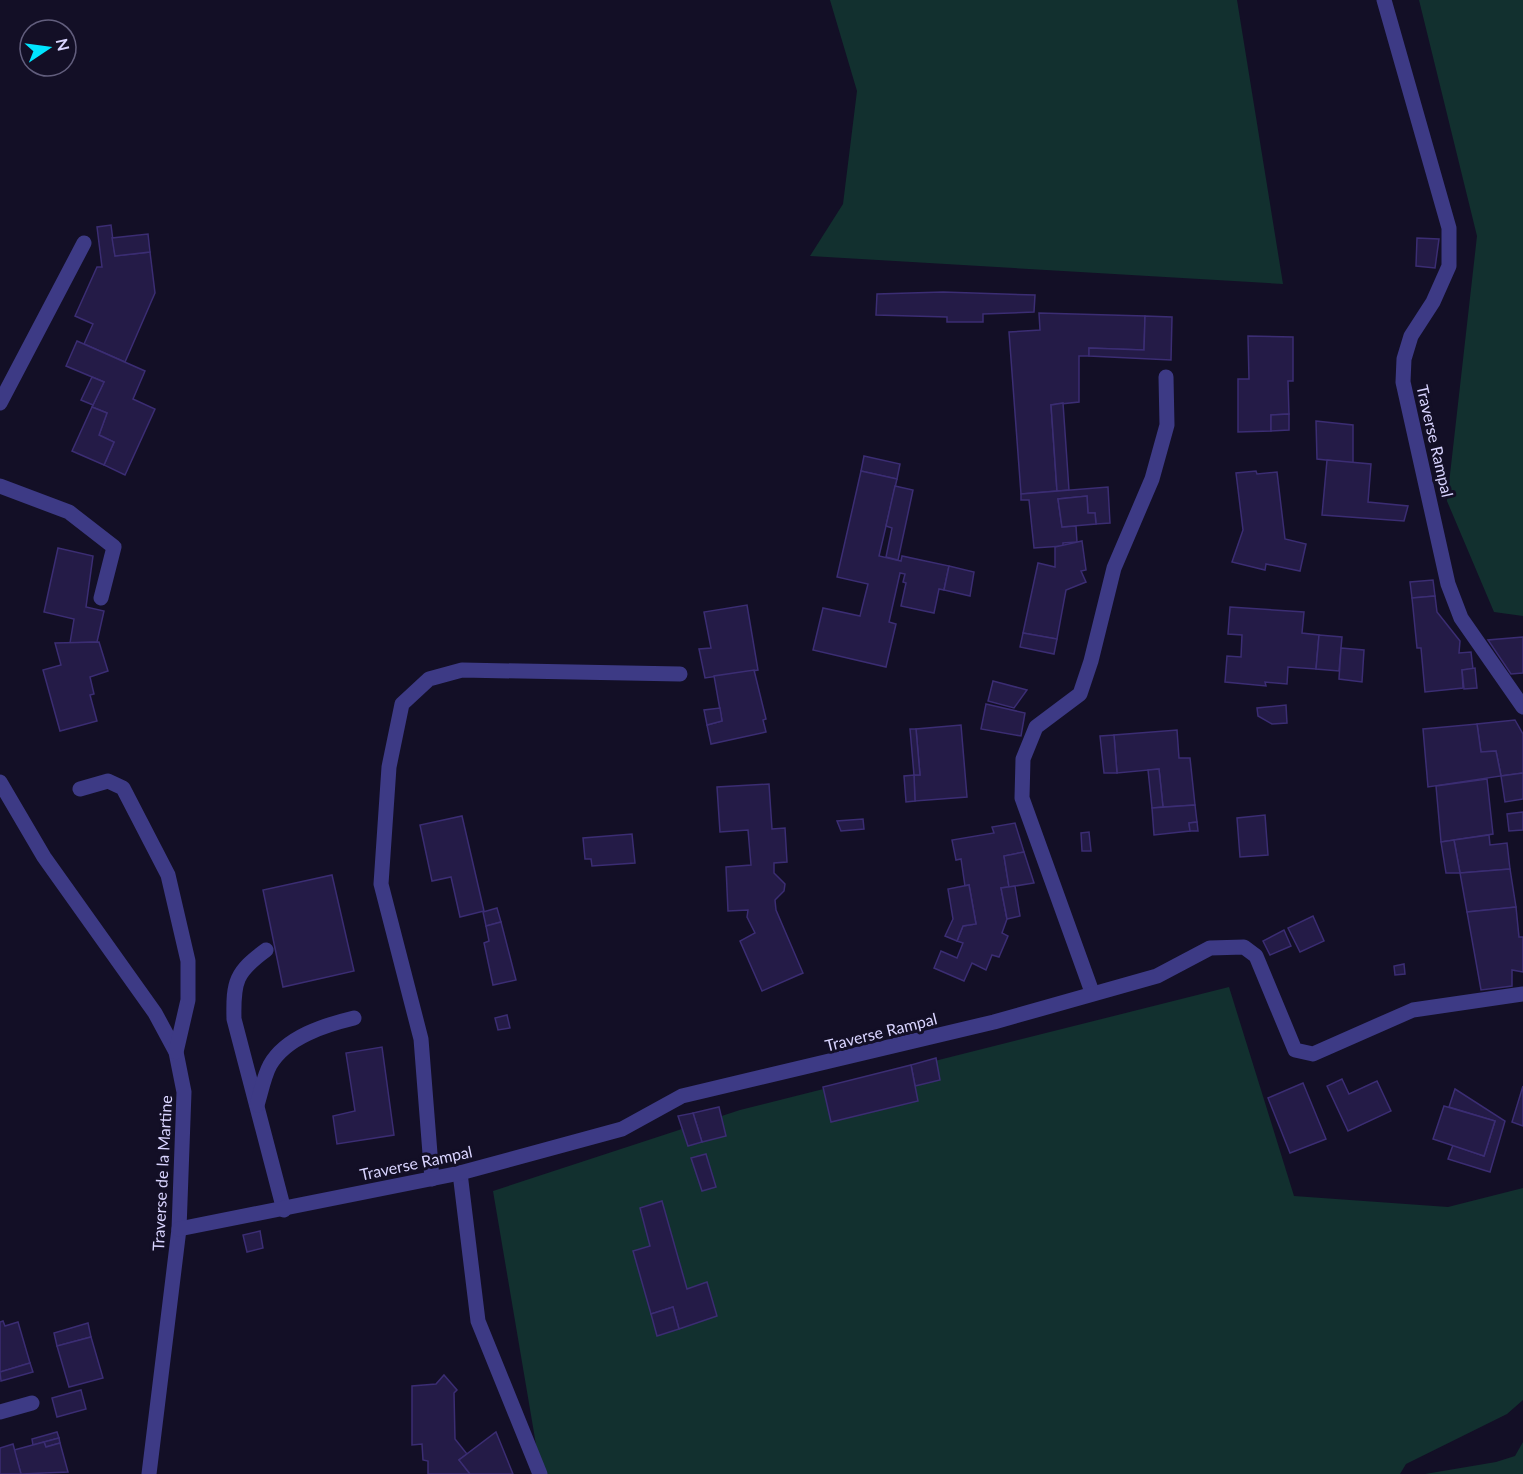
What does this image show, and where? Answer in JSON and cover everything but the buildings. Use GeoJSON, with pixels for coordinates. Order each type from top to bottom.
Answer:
{"type":"FeatureCollection","features":[{"type":"Feature","properties":{"kind":"street","name":"Traverse Rampal"},"geometry":{"type":"LineString","coordinates":[[1384,0],[1449,228],[1449,266],[1433,302],[1410,336],[1404,359],[1403,382],[1448,584],[1461,618],[1517,691],[1523,707]]}},
{"type":"Feature","properties":{"kind":"street"},"geometry":{"type":"LineString","coordinates":[[0,403],[84,243]]}},
{"type":"Feature","properties":{"kind":"street"},"geometry":{"type":"LineString","coordinates":[[1092,992],[1022,798],[1023,759],[1036,727],[1080,694],[1091,662],[1114,568],[1152,479],[1167,425],[1166,377]]}},
{"type":"Feature","properties":{"kind":"street"},"geometry":{"type":"LineString","coordinates":[[0,486],[69,512],[114,547],[100,598]]}},
{"type":"Feature","properties":{"kind":"street"},"geometry":{"type":"LineString","coordinates":[[432,1179],[420,1038],[381,884],[389,767],[402,704],[429,679],[462,670],[680,674]]}},
{"type":"Feature","properties":{"kind":"street"},"geometry":{"type":"LineString","coordinates":[[80,789],[108,781],[123,788],[168,875],[188,961],[188,1000],[176,1052]]}},
{"type":"Feature","properties":{"kind":"street","name":"Traverse de la Martine"},"geometry":{"type":"LineString","coordinates":[[0,782],[44,857],[155,1013],[176,1052],[184,1092],[179,1229],[149,1474]]}},
{"type":"Feature","properties":{"kind":"street","name":"Traverse Rampal"},"geometry":{"type":"LineString","coordinates":[[179,1229],[284,1210],[460,1173],[621,1129],[682,1096],[973,1027],[1092,992],[1157,976],[1210,948],[1244,947],[1256,956],[1295,1050],[1313,1054],[1413,1010],[1523,994]]}},
{"type":"Feature","properties":{"kind":"street"},"geometry":{"type":"LineString","coordinates":[[266,950],[244,966],[233,988],[234,1019],[284,1210]]}},
{"type":"Feature","properties":{"kind":"street"},"geometry":{"type":"LineString","coordinates":[[257,1105],[270,1065],[288,1044],[333,1023],[354,1018]]}},
{"type":"Feature","properties":{"kind":"street"},"geometry":{"type":"LineString","coordinates":[[460,1173],[478,1321],[540,1474]]}},
{"type":"Feature","properties":{"kind":"street"},"geometry":{"type":"LineString","coordinates":[[0,1412],[32,1403]]}},
{"type":"Feature","properties":{"kind":"green space"},"geometry":{"type":"Polygon","coordinates":[[[830,0],[1237,0],[1283,284],[810,256],[843,204],[857,91],[830,0]]]}},
{"type":"Feature","properties":{"kind":"green space"},"geometry":{"type":"Polygon","coordinates":[[[1419,0],[1523,0],[1523,616],[1494,612],[1447,501],[1477,236],[1419,0]]]}},
{"type":"Feature","properties":{"kind":"green space"},"geometry":{"type":"Polygon","coordinates":[[[1229,987],[1294,1196],[1448,1207],[1523,1188],[1523,1400],[1507,1414],[1406,1464],[1400,1474],[541,1474],[493,1191],[740,1110],[1229,987]]]}},
{"type":"Feature","properties":{"kind":"green space"},"geometry":{"type":"Polygon","coordinates":[[[1523,1442],[1523,1474],[1425,1474],[1496,1462],[1515,1456],[1523,1442]]]}}]}
